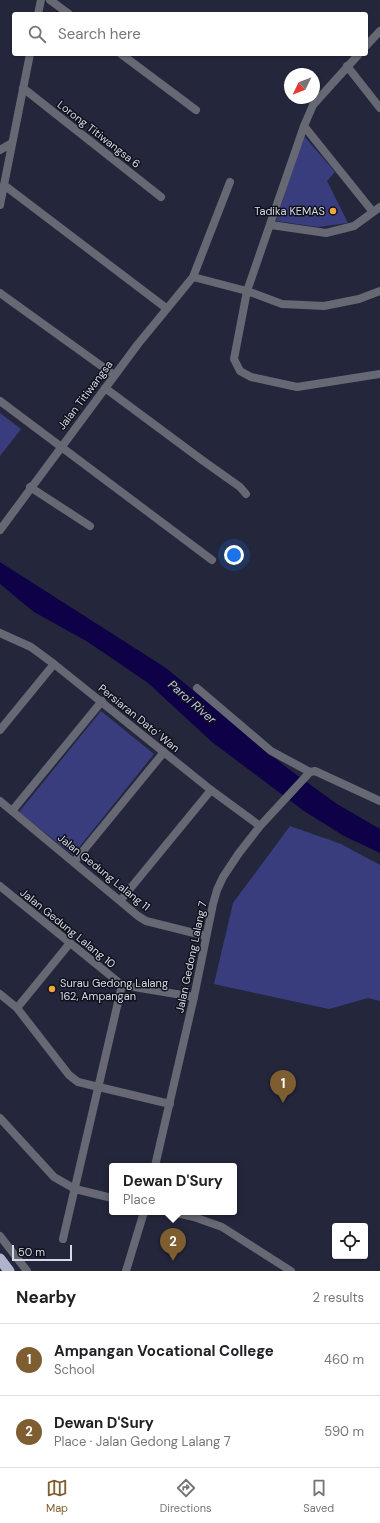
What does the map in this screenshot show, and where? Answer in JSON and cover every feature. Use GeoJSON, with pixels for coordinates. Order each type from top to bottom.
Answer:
{"type":"FeatureCollection","features":[{"type":"Feature","properties":{"kind":"highway"},"geometry":{"type":"LineString","coordinates":[[0,1258],[9,1271]]}},
{"type":"Feature","properties":{"kind":"street"},"geometry":{"type":"LineString","coordinates":[[38,12],[41,0]]}},
{"type":"Feature","properties":{"kind":"street"},"geometry":{"type":"LineString","coordinates":[[50,0],[66,12]]}},
{"type":"Feature","properties":{"kind":"street"},"geometry":{"type":"LineString","coordinates":[[368,44],[380,31]]}},
{"type":"Feature","properties":{"kind":"street"},"geometry":{"type":"LineString","coordinates":[[0,205],[30,56]]}},
{"type":"Feature","properties":{"kind":"street"},"geometry":{"type":"LineString","coordinates":[[124,56],[196,110]]}},
{"type":"Feature","properties":{"kind":"street"},"geometry":{"type":"LineString","coordinates":[[356,56],[313,105],[304,126],[248,292],[234,359],[240,371],[251,377],[297,387],[380,374]]}},
{"type":"Feature","properties":{"kind":"street"},"geometry":{"type":"LineString","coordinates":[[347,66],[380,108]]}},
{"type":"Feature","properties":{"kind":"street","name":"Lorong Titiwangsa 6"},"geometry":{"type":"LineString","coordinates":[[23,88],[161,197]]}},
{"type":"Feature","properties":{"kind":"street"},"geometry":{"type":"LineString","coordinates":[[270,225],[326,233],[354,226],[377,209],[304,126]]}},
{"type":"Feature","properties":{"kind":"street"},"geometry":{"type":"LineString","coordinates":[[0,150],[12,143]]}},
{"type":"Feature","properties":{"kind":"street","name":"Jalan Titiwangsa"},"geometry":{"type":"LineString","coordinates":[[0,530],[30,487],[104,388],[166,308],[193,277],[230,182]]}},
{"type":"Feature","properties":{"kind":"street"},"geometry":{"type":"LineString","coordinates":[[4,185],[166,308]]}},
{"type":"Feature","properties":{"kind":"street"},"geometry":{"type":"LineString","coordinates":[[193,277],[248,292],[282,304],[324,306],[359,299],[380,291]]}},
{"type":"Feature","properties":{"kind":"street"},"geometry":{"type":"LineString","coordinates":[[0,293],[114,375]]}},
{"type":"Feature","properties":{"kind":"street"},"geometry":{"type":"LineString","coordinates":[[104,388],[240,487],[246,494]]}},
{"type":"Feature","properties":{"kind":"street"},"geometry":{"type":"LineString","coordinates":[[0,401],[212,560]]}},
{"type":"Feature","properties":{"kind":"street"},"geometry":{"type":"LineString","coordinates":[[30,487],[90,526]]}},
{"type":"Feature","properties":{"kind":"street","name":"Persiaran Dato' Wan"},"geometry":{"type":"LineString","coordinates":[[0,633],[31,647],[54,664],[211,790],[260,826]]}},
{"type":"Feature","properties":{"kind":"street"},"geometry":{"type":"LineString","coordinates":[[0,730],[54,664]]}},
{"type":"Feature","properties":{"kind":"street"},"geometry":{"type":"LineString","coordinates":[[198,688],[271,751],[310,772],[315,771],[380,801]]}},
{"type":"Feature","properties":{"kind":"street"},"geometry":{"type":"LineString","coordinates":[[12,811],[102,701]]}},
{"type":"Feature","properties":{"kind":"street"},"geometry":{"type":"LineString","coordinates":[[74,862],[164,752]]}},
{"type":"Feature","properties":{"kind":"street","name":"Jalan Gedong Lalang 7"},"geometry":{"type":"LineString","coordinates":[[156,1163],[194,998],[217,890],[223,877],[260,826],[310,772]]}},
{"type":"Feature","properties":{"kind":"street"},"geometry":{"type":"LineString","coordinates":[[120,900],[211,790]]}},
{"type":"Feature","properties":{"kind":"street","name":"Jalan Gedung Lalang 11"},"geometry":{"type":"LineString","coordinates":[[0,801],[146,921],[206,936]]}},
{"type":"Feature","properties":{"kind":"street","name":"Jalan Gedung Lalang 10"},"geometry":{"type":"LineString","coordinates":[[0,886],[122,985],[194,998]]}},
{"type":"Feature","properties":{"kind":"street"},"geometry":{"type":"LineString","coordinates":[[17,1008],[70,943]]}},
{"type":"Feature","properties":{"kind":"street"},"geometry":{"type":"LineString","coordinates":[[63,1239],[122,985]]}},
{"type":"Feature","properties":{"kind":"street"},"geometry":{"type":"LineString","coordinates":[[0,994],[17,1008],[70,1075],[78,1082],[170,1104]]}},
{"type":"Feature","properties":{"kind":"street"},"geometry":{"type":"LineString","coordinates":[[0,1118],[54,1177],[75,1189],[109,1197]]}},
{"type":"Feature","properties":{"kind":"street"},"geometry":{"type":"LineString","coordinates":[[126,1271],[143,1215]]}},
{"type":"Feature","properties":{"kind":"street"},"geometry":{"type":"LineString","coordinates":[[185,1215],[222,1227],[291,1271]]}},
{"type":"Feature","properties":{"kind":"street"},"geometry":{"type":"LineString","coordinates":[[0,1236],[27,1271]]}},
{"type":"Feature","properties":{"kind":"shaded area"},"geometry":{"type":"Polygon","coordinates":[[[304,136],[335,172],[327,181],[348,223],[318,227],[276,221],[304,136]]]}},
{"type":"Feature","properties":{"kind":"shaded area"},"geometry":{"type":"Polygon","coordinates":[[[0,413],[21,429],[0,456],[0,413]]]}},
{"type":"Feature","properties":{"kind":"shaded area"},"geometry":{"type":"Polygon","coordinates":[[[101,711],[154,754],[73,855],[19,812],[101,711]]]}},
{"type":"Feature","properties":{"kind":"shaded area"},"geometry":{"type":"Polygon","coordinates":[[[290,826],[341,844],[380,865],[380,1001],[368,998],[329,1009],[214,984],[233,903],[290,826]]]}},
{"type":"Feature","properties":{"kind":"water","name":"Paroi River"},"geometry":{"type":"Polygon","coordinates":[[[0,562],[166,668],[286,767],[337,804],[380,829],[380,853],[344,836],[304,811],[212,742],[148,683],[88,642],[34,612],[0,584],[0,562]]]}},
{"type":"Feature","properties":{"kind":"place","name":"Tadika KEMAS"},"geometry":{"type":"Point","coordinates":[333,211]}},
{"type":"Feature","properties":{"kind":"place","name":"Surau Gedong Lalang 162, Ampangan"},"geometry":{"type":"Point","coordinates":[52,989]}},
{"type":"Feature","properties":{"kind":"place","name":"Ampangan Vocational College"},"geometry":{"type":"Point","coordinates":[283,1103]}},
{"type":"Feature","properties":{"kind":"place","name":"Dewan D'Sury"},"geometry":{"type":"Point","coordinates":[173,1261]}}]}
